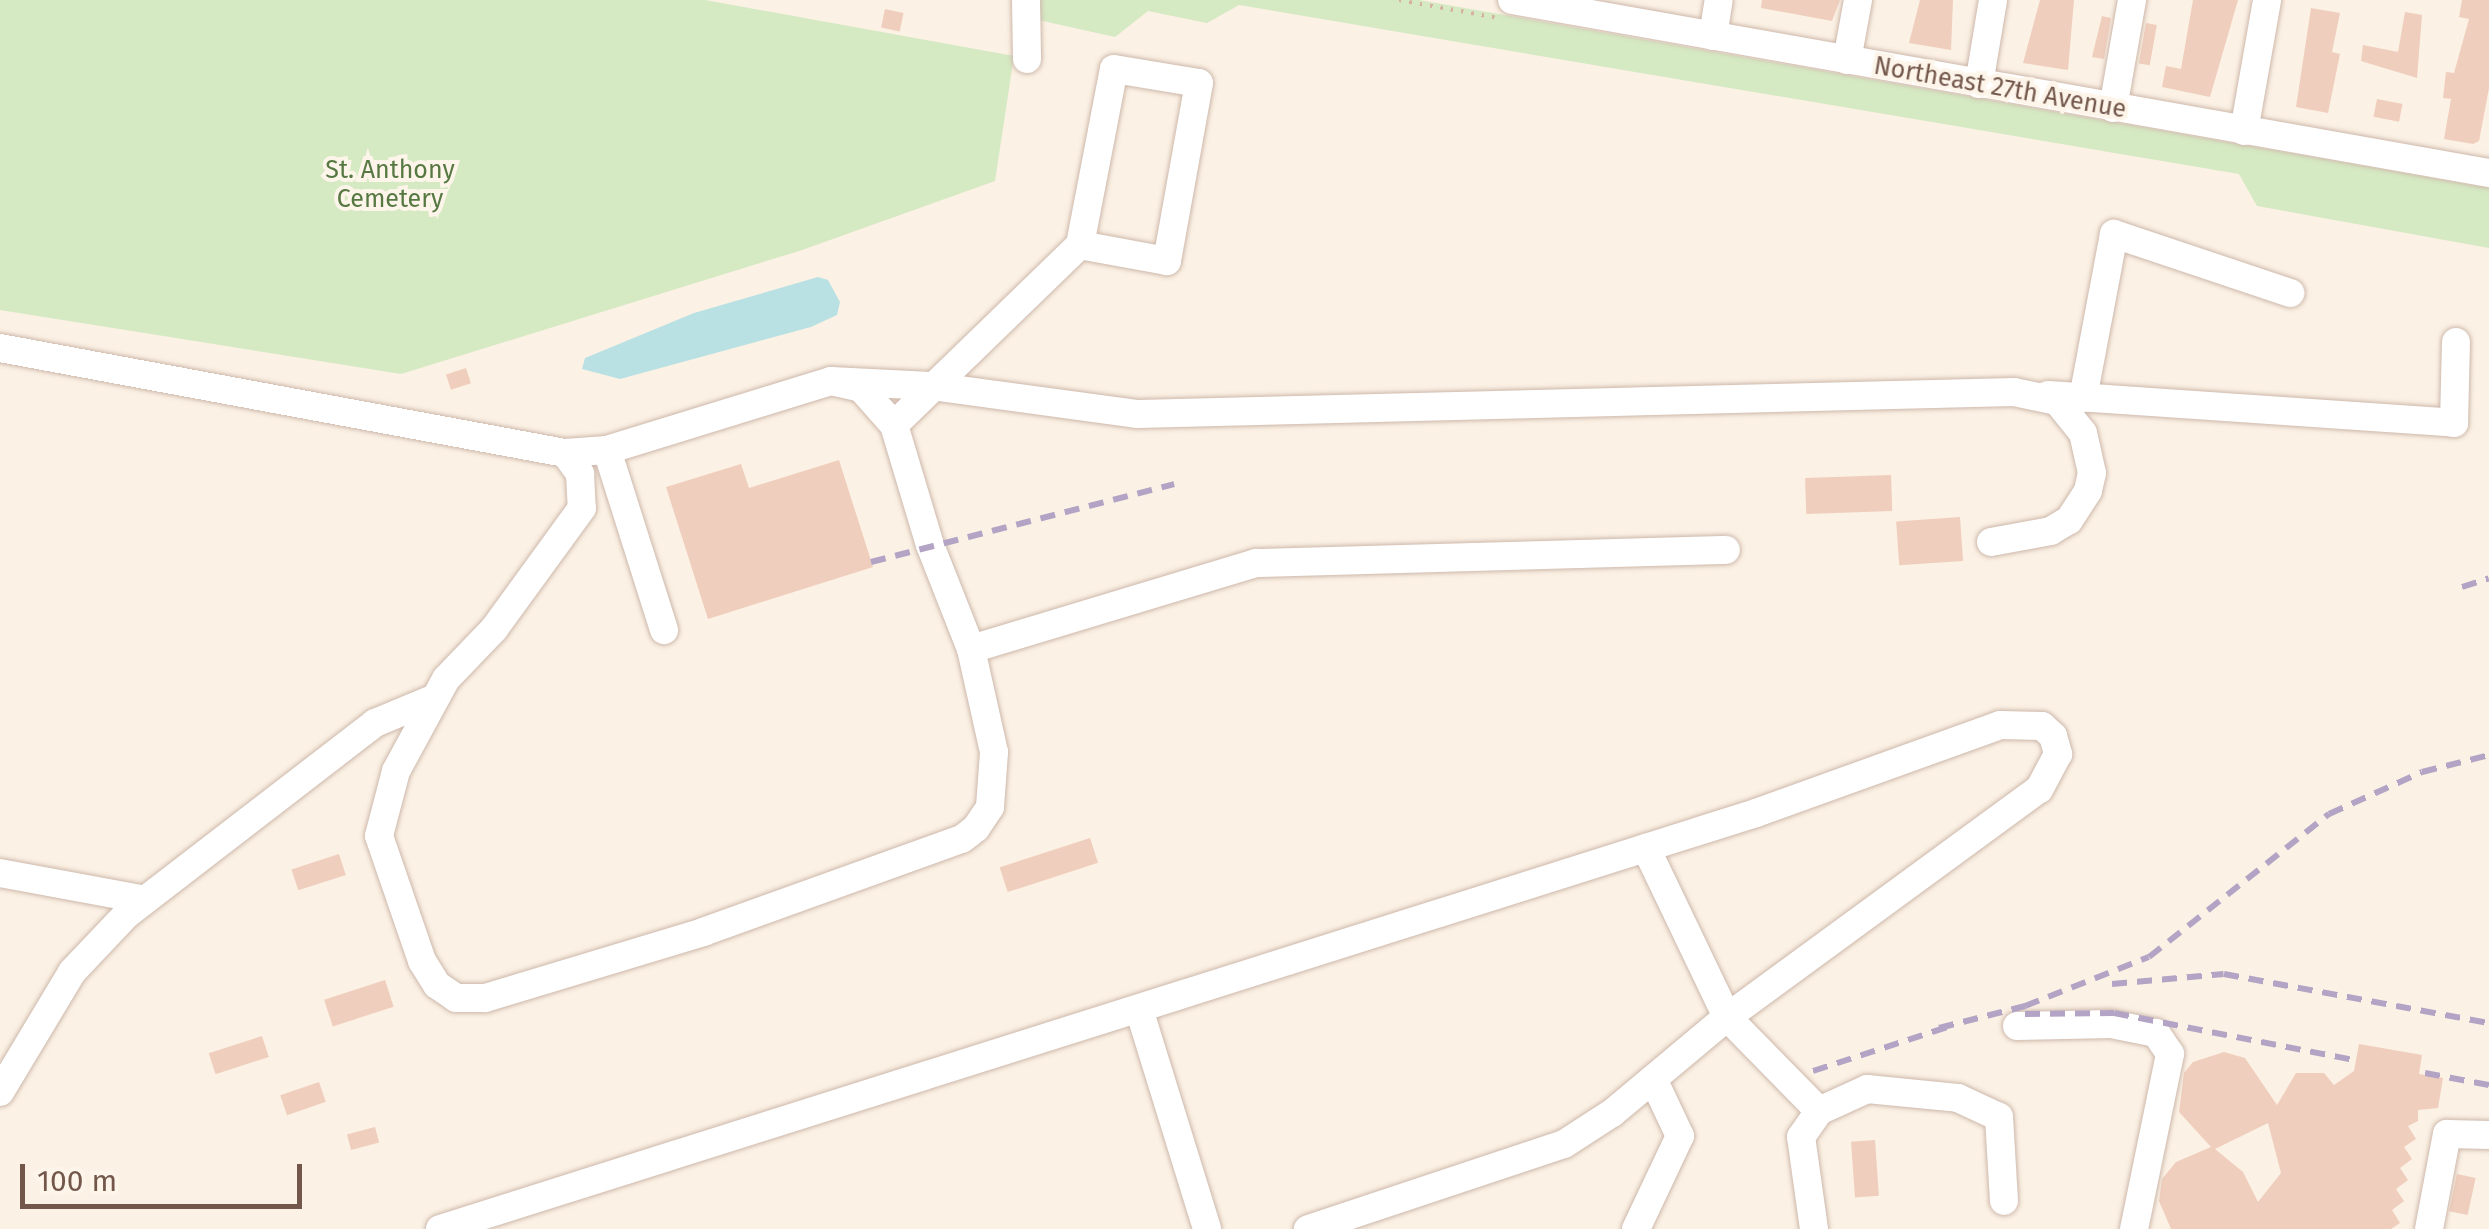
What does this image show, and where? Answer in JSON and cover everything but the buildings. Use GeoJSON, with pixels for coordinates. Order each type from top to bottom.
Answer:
{"type":"FeatureCollection","features":[{"type":"Feature","properties":{"kind":"street"},"geometry":{"type":"LineString","coordinates":[[1026,0],[1027,58]]}},
{"type":"Feature","properties":{"kind":"street","name":"Northeast 27th Avenue"},"geometry":{"type":"LineString","coordinates":[[1512,0],[1581,6],[1713,36],[2489,174]]}},
{"type":"Feature","properties":{"kind":"street"},"geometry":{"type":"LineString","coordinates":[[1713,36],[1719,0]]}},
{"type":"Feature","properties":{"kind":"street"},"geometry":{"type":"LineString","coordinates":[[1847,60],[1858,0]]}},
{"type":"Feature","properties":{"kind":"street"},"geometry":{"type":"LineString","coordinates":[[1978,84],[1993,0]]}},
{"type":"Feature","properties":{"kind":"street"},"geometry":{"type":"LineString","coordinates":[[2113,108],[2132,0]]}},
{"type":"Feature","properties":{"kind":"street"},"geometry":{"type":"LineString","coordinates":[[2244,131],[2267,0]]}},
{"type":"Feature","properties":{"kind":"street"},"geometry":{"type":"LineString","coordinates":[[894,425],[1080,244],[1114,69],[1199,84],[1167,261],[1080,244]]}},
{"type":"Feature","properties":{"kind":"street"},"geometry":{"type":"LineString","coordinates":[[2083,398],[2114,234],[2290,293]]}},
{"type":"Feature","properties":{"kind":"street"},"geometry":{"type":"LineString","coordinates":[[0,348],[566,453],[607,450],[831,381],[931,386],[1178,415],[2039,394],[2454,423],[2456,342]]}},
{"type":"Feature","properties":{"kind":"street"},"geometry":{"type":"LineString","coordinates":[[566,453],[580,474],[582,508],[435,698],[396,771],[379,836],[422,961],[437,985],[456,998],[485,998],[703,932],[962,839],[990,807],[996,779],[971,648],[930,546],[894,425],[861,388],[831,381]]}},
{"type":"Feature","properties":{"kind":"street"},"geometry":{"type":"LineString","coordinates":[[1991,542],[2051,532],[2069,520],[2088,491],[2092,473],[2083,433],[2068,410],[2039,394]]}},
{"type":"Feature","properties":{"kind":"street"},"geometry":{"type":"LineString","coordinates":[[607,450],[664,630]]}},
{"type":"Feature","properties":{"kind":"street"},"geometry":{"type":"LineString","coordinates":[[971,648],[1256,563],[1726,550]]}},
{"type":"Feature","properties":{"kind":"street"},"geometry":{"type":"LineString","coordinates":[[0,1092],[72,972],[136,907],[376,722],[435,698]]}},
{"type":"Feature","properties":{"kind":"street"},"geometry":{"type":"LineString","coordinates":[[440,1229],[516,1218],[1139,1009],[1646,848],[2000,724],[2042,726],[2054,736],[2058,754],[2039,789],[1727,1017],[1654,1079],[1564,1144],[1308,1229]]}},
{"type":"Feature","properties":{"kind":"street"},"geometry":{"type":"LineString","coordinates":[[1646,848],[1727,1017],[1818,1110]]}},
{"type":"Feature","properties":{"kind":"street"},"geometry":{"type":"LineString","coordinates":[[0,872],[136,907]]}},
{"type":"Feature","properties":{"kind":"street"},"geometry":{"type":"LineString","coordinates":[[0,890],[136,907]]}},
{"type":"Feature","properties":{"kind":"street"},"geometry":{"type":"LineString","coordinates":[[1139,1009],[1207,1229]]}},
{"type":"Feature","properties":{"kind":"street"},"geometry":{"type":"LineString","coordinates":[[2017,1026],[2111,1024],[2156,1033],[2170,1054],[2134,1229]]}},
{"type":"Feature","properties":{"kind":"street"},"geometry":{"type":"LineString","coordinates":[[1636,1229],[1680,1136],[1654,1079]]}},
{"type":"Feature","properties":{"kind":"street"},"geometry":{"type":"LineString","coordinates":[[1814,1229],[1802,1137],[1818,1110],[1867,1088],[1958,1098],[1999,1118],[2004,1201]]}},
{"type":"Feature","properties":{"kind":"street"},"geometry":{"type":"LineString","coordinates":[[2429,1229],[2447,1134],[2489,1136]]}},
{"type":"Feature","properties":{"kind":"green space","name":"St. Anthony Cemetery"},"geometry":{"type":"Polygon","coordinates":[[[0,0],[705,0],[1014,56],[995,181],[802,250],[401,374],[0,310],[0,0]]]}},
{"type":"Feature","properties":{"kind":"green space"},"geometry":{"type":"Polygon","coordinates":[[[1034,0],[1419,0],[2489,188],[2489,248],[2257,206],[2239,174],[1239,5],[1207,23],[1148,11],[1115,37],[1034,19],[1034,0]]]}},
{"type":"Feature","properties":{"kind":"water"},"geometry":{"type":"Polygon","coordinates":[[[818,277],[828,280],[840,302],[837,315],[811,327],[620,379],[582,369],[585,358],[694,313],[818,277]]]}},
{"type":"Feature","properties":{"kind":"railway"},"geometry":{"type":"LineString","coordinates":[[871,562],[1174,484]]}},
{"type":"Feature","properties":{"kind":"railway"},"geometry":{"type":"LineString","coordinates":[[2462,587],[2489,578]]}},
{"type":"Feature","properties":{"kind":"railway"},"geometry":{"type":"LineString","coordinates":[[1939,1028],[2025,1006],[2149,957],[2329,814],[2422,772],[2489,755]]}},
{"type":"Feature","properties":{"kind":"railway"},"geometry":{"type":"LineString","coordinates":[[2112,984],[2224,974],[2489,1023]]}},
{"type":"Feature","properties":{"kind":"railway"},"geometry":{"type":"LineString","coordinates":[[2025,1014],[2114,1013],[2354,1060]]}},
{"type":"Feature","properties":{"kind":"railway"},"geometry":{"type":"LineString","coordinates":[[1813,1071],[1951,1026]]}},
{"type":"Feature","properties":{"kind":"railway"},"geometry":{"type":"LineString","coordinates":[[2425,1073],[2489,1085]]}}]}
